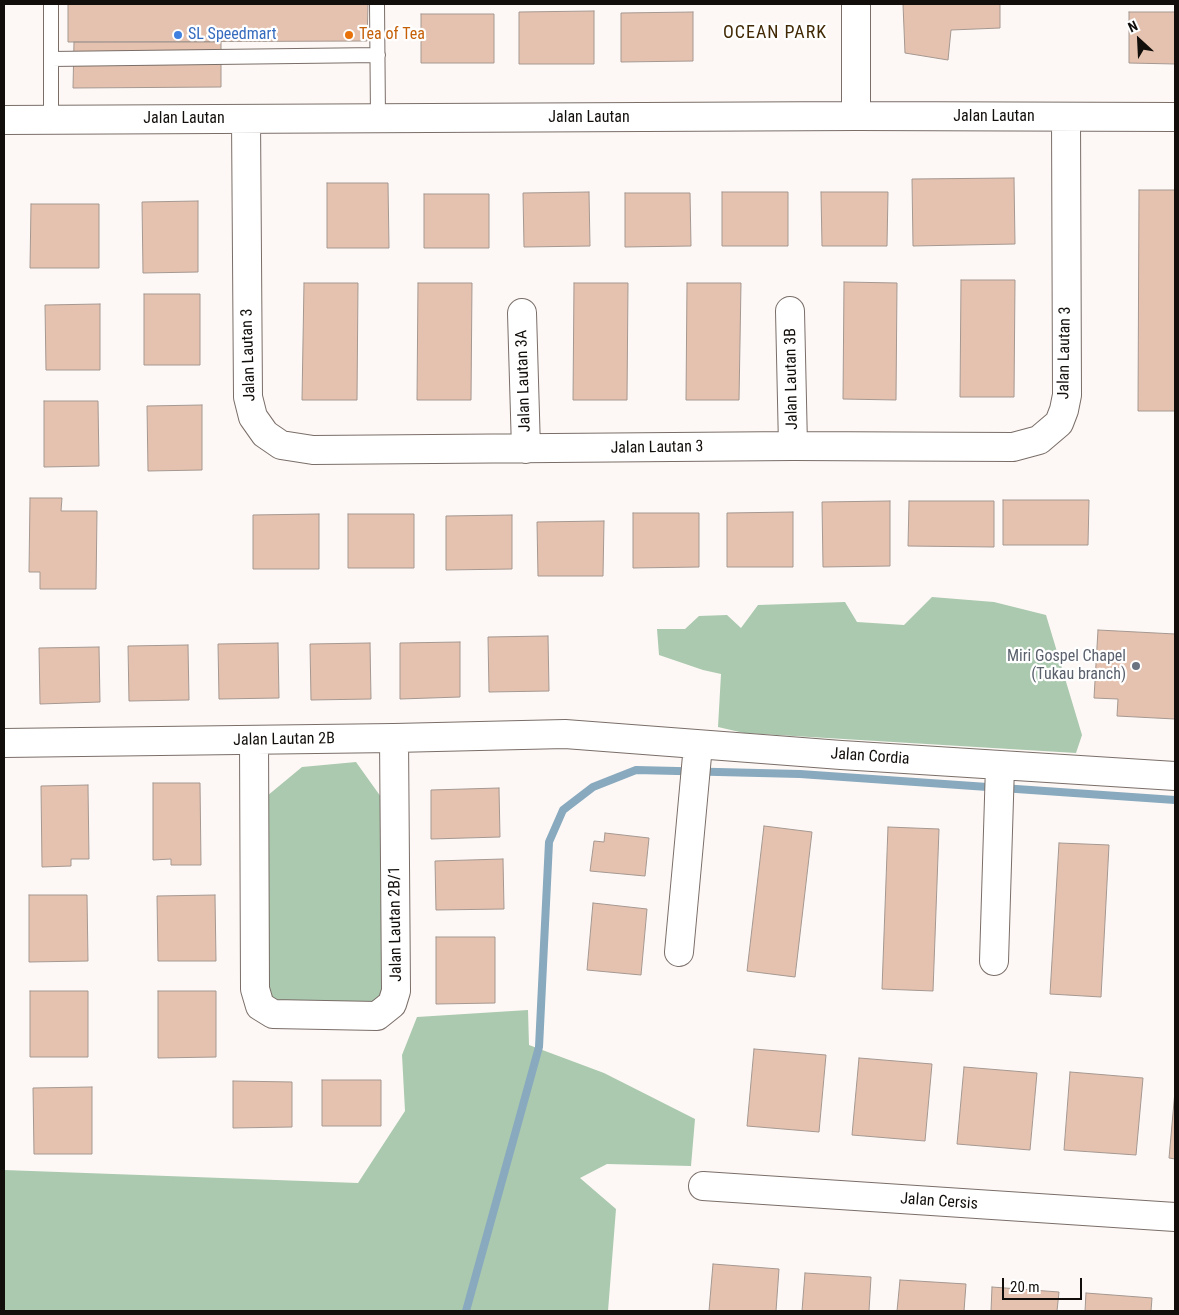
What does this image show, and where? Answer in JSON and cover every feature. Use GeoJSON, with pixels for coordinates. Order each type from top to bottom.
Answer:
{"type":"FeatureCollection","features":[{"type":"Feature","properties":{"kind":"street"},"geometry":{"type":"LineString","coordinates":[[856,4],[856,116]]}},
{"type":"Feature","properties":{"kind":"street","name":"Jalan Lautan"},"geometry":{"type":"LineString","coordinates":[[4,120],[856,116],[1175,118]]}},
{"type":"Feature","properties":{"kind":"street","name":"Jalan Lautan 3"},"geometry":{"type":"LineString","coordinates":[[246,119],[248,397],[253,416],[264,434],[281,445],[313,450],[793,446],[1013,447],[1039,440],[1059,423],[1067,394],[1066,117]]}},
{"type":"Feature","properties":{"kind":"street","name":"Jalan Lautan 3B"},"geometry":{"type":"LineString","coordinates":[[790,311],[793,446]]}},
{"type":"Feature","properties":{"kind":"street","name":"Jalan Lautan 3A"},"geometry":{"type":"LineString","coordinates":[[522,313],[526,449]]}},
{"type":"Feature","properties":{"kind":"street","name":"Jalan Lautan 2B"},"geometry":{"type":"LineString","coordinates":[[4,743],[565,734]]}},
{"type":"Feature","properties":{"kind":"street","name":"Jalan Cordia"},"geometry":{"type":"LineString","coordinates":[[565,734],[696,762],[1175,776]]}},
{"type":"Feature","properties":{"kind":"street","name":"Jalan Lautan 2B/1"},"geometry":{"type":"LineString","coordinates":[[254,740],[255,989],[260,1006],[273,1014],[377,1016],[392,1004],[396,991],[394,738]]}},
{"type":"Feature","properties":{"kind":"street"},"geometry":{"type":"LineString","coordinates":[[679,952],[696,762]]}},
{"type":"Feature","properties":{"kind":"street"},"geometry":{"type":"LineString","coordinates":[[994,960],[1000,772]]}},
{"type":"Feature","properties":{"kind":"street","name":"Jalan Cersis"},"geometry":{"type":"LineString","coordinates":[[703,1186],[1175,1218]]}},
{"type":"Feature","properties":{"kind":"lane"},"geometry":{"type":"LineString","coordinates":[[51,4],[51,119]]}},
{"type":"Feature","properties":{"kind":"lane"},"geometry":{"type":"LineString","coordinates":[[378,4],[378,118]]}},
{"type":"Feature","properties":{"kind":"lane"},"geometry":{"type":"LineString","coordinates":[[51,59],[378,55]]}},
{"type":"Feature","properties":{"kind":"green space"},"geometry":{"type":"Polygon","coordinates":[[[932,597],[994,602],[1046,615],[1082,735],[1076,753],[744,733],[718,727],[721,674],[659,655],[657,629],[685,629],[699,616],[727,615],[741,628],[758,605],[845,602],[857,622],[904,625],[932,597]]]}},
{"type":"Feature","properties":{"kind":"green space"},"geometry":{"type":"Polygon","coordinates":[[[356,762],[386,804],[390,984],[375,1007],[277,1008],[263,984],[267,796],[302,767],[356,762]]]}},
{"type":"Feature","properties":{"kind":"green space"},"geometry":{"type":"Polygon","coordinates":[[[528,1010],[529,1045],[604,1073],[695,1119],[691,1166],[607,1164],[580,1178],[616,1209],[608,1311],[4,1311],[4,1170],[358,1183],[405,1111],[402,1055],[417,1017],[528,1010]]]}},
{"type":"Feature","properties":{"kind":"building"},"geometry":{"type":"Polygon","coordinates":[[[68,4],[368,4],[367,41],[68,42],[68,4]]]}},
{"type":"Feature","properties":{"kind":"building"},"geometry":{"type":"Polygon","coordinates":[[[903,4],[1000,4],[1000,28],[951,30],[948,60],[905,53],[903,4]]]}},
{"type":"Feature","properties":{"kind":"building"},"geometry":{"type":"Polygon","coordinates":[[[594,11],[594,64],[519,64],[519,12],[594,11]]]}},
{"type":"Feature","properties":{"kind":"building"},"geometry":{"type":"Polygon","coordinates":[[[693,12],[693,61],[621,62],[621,13],[693,12]]]}},
{"type":"Feature","properties":{"kind":"building"},"geometry":{"type":"Polygon","coordinates":[[[1129,12],[1175,12],[1175,64],[1129,63],[1129,12]]]}},
{"type":"Feature","properties":{"kind":"building"},"geometry":{"type":"Polygon","coordinates":[[[421,14],[494,14],[494,63],[421,63],[421,14]]]}},
{"type":"Feature","properties":{"kind":"building"},"geometry":{"type":"Polygon","coordinates":[[[74,42],[221,42],[221,87],[73,88],[74,42]]]}},
{"type":"Feature","properties":{"kind":"building"},"geometry":{"type":"Polygon","coordinates":[[[1014,178],[1015,244],[913,246],[912,179],[1014,178]]]}},
{"type":"Feature","properties":{"kind":"building"},"geometry":{"type":"Polygon","coordinates":[[[327,183],[388,183],[389,248],[327,248],[327,183]]]}},
{"type":"Feature","properties":{"kind":"building"},"geometry":{"type":"Polygon","coordinates":[[[1139,190],[1175,190],[1175,411],[1138,411],[1139,190]]]}},
{"type":"Feature","properties":{"kind":"building"},"geometry":{"type":"Polygon","coordinates":[[[589,192],[590,246],[524,247],[523,193],[589,192]]]}},
{"type":"Feature","properties":{"kind":"building"},"geometry":{"type":"Polygon","coordinates":[[[722,192],[788,192],[788,246],[722,246],[722,192]]]}},
{"type":"Feature","properties":{"kind":"building"},"geometry":{"type":"Polygon","coordinates":[[[821,192],[888,192],[887,246],[822,246],[821,192]]]}},
{"type":"Feature","properties":{"kind":"building"},"geometry":{"type":"Polygon","coordinates":[[[625,193],[690,193],[691,246],[625,247],[625,193]]]}},
{"type":"Feature","properties":{"kind":"building"},"geometry":{"type":"Polygon","coordinates":[[[424,194],[489,194],[489,248],[424,248],[424,194]]]}},
{"type":"Feature","properties":{"kind":"building"},"geometry":{"type":"Polygon","coordinates":[[[198,201],[198,272],[143,273],[142,202],[198,201]]]}},
{"type":"Feature","properties":{"kind":"building"},"geometry":{"type":"Polygon","coordinates":[[[31,204],[99,204],[99,268],[30,268],[31,204]]]}},
{"type":"Feature","properties":{"kind":"building"},"geometry":{"type":"Polygon","coordinates":[[[961,280],[1015,280],[1014,397],[960,397],[961,280]]]}},
{"type":"Feature","properties":{"kind":"building"},"geometry":{"type":"Polygon","coordinates":[[[844,282],[897,283],[896,400],[843,399],[844,282]]]}},
{"type":"Feature","properties":{"kind":"building"},"geometry":{"type":"Polygon","coordinates":[[[304,283],[358,283],[357,400],[302,400],[304,283]]]}},
{"type":"Feature","properties":{"kind":"building"},"geometry":{"type":"Polygon","coordinates":[[[418,283],[472,283],[471,400],[417,400],[418,283]]]}},
{"type":"Feature","properties":{"kind":"building"},"geometry":{"type":"Polygon","coordinates":[[[574,283],[628,283],[627,400],[573,400],[574,283]]]}},
{"type":"Feature","properties":{"kind":"building"},"geometry":{"type":"Polygon","coordinates":[[[687,283],[741,283],[739,400],[686,400],[687,283]]]}},
{"type":"Feature","properties":{"kind":"building"},"geometry":{"type":"Polygon","coordinates":[[[144,294],[200,294],[200,365],[144,365],[144,294]]]}},
{"type":"Feature","properties":{"kind":"building"},"geometry":{"type":"Polygon","coordinates":[[[100,304],[100,370],[46,370],[45,305],[100,304]]]}},
{"type":"Feature","properties":{"kind":"building"},"geometry":{"type":"Polygon","coordinates":[[[44,401],[98,401],[99,466],[44,467],[44,401]]]}},
{"type":"Feature","properties":{"kind":"building"},"geometry":{"type":"Polygon","coordinates":[[[202,405],[202,470],[148,471],[147,406],[202,405]]]}},
{"type":"Feature","properties":{"kind":"building"},"geometry":{"type":"Polygon","coordinates":[[[30,498],[62,498],[61,511],[97,511],[96,589],[40,589],[40,572],[29,572],[30,498]]]}},
{"type":"Feature","properties":{"kind":"building"},"geometry":{"type":"Polygon","coordinates":[[[1003,500],[1089,500],[1088,545],[1003,545],[1003,500]]]}},
{"type":"Feature","properties":{"kind":"building"},"geometry":{"type":"Polygon","coordinates":[[[890,501],[890,566],[823,567],[822,502],[890,501]]]}},
{"type":"Feature","properties":{"kind":"building"},"geometry":{"type":"Polygon","coordinates":[[[909,501],[994,501],[994,547],[908,546],[909,501]]]}},
{"type":"Feature","properties":{"kind":"building"},"geometry":{"type":"Polygon","coordinates":[[[793,512],[793,567],[727,567],[727,513],[793,512]]]}},
{"type":"Feature","properties":{"kind":"building"},"geometry":{"type":"Polygon","coordinates":[[[633,513],[699,513],[699,567],[633,568],[633,513]]]}},
{"type":"Feature","properties":{"kind":"building"},"geometry":{"type":"Polygon","coordinates":[[[319,514],[319,569],[253,569],[253,515],[319,514]]]}},
{"type":"Feature","properties":{"kind":"building"},"geometry":{"type":"Polygon","coordinates":[[[348,514],[414,514],[414,568],[348,568],[348,514]]]}},
{"type":"Feature","properties":{"kind":"building"},"geometry":{"type":"Polygon","coordinates":[[[512,515],[512,569],[446,570],[446,516],[512,515]]]}},
{"type":"Feature","properties":{"kind":"building"},"geometry":{"type":"Polygon","coordinates":[[[604,521],[603,576],[538,576],[537,522],[604,521]]]}},
{"type":"Feature","properties":{"kind":"building","name":"Miri Gospel Chapel (Tukau branch)"},"geometry":{"type":"Polygon","coordinates":[[[1098,630],[1175,634],[1175,719],[1117,716],[1118,699],[1094,698],[1098,630]]]}},
{"type":"Feature","properties":{"kind":"building"},"geometry":{"type":"Polygon","coordinates":[[[548,636],[549,691],[489,692],[488,637],[548,636]]]}},
{"type":"Feature","properties":{"kind":"building"},"geometry":{"type":"Polygon","coordinates":[[[460,642],[460,697],[400,699],[400,643],[460,642]]]}},
{"type":"Feature","properties":{"kind":"building"},"geometry":{"type":"Polygon","coordinates":[[[278,643],[279,698],[219,699],[218,644],[278,643]]]}},
{"type":"Feature","properties":{"kind":"building"},"geometry":{"type":"Polygon","coordinates":[[[370,643],[371,699],[311,700],[310,644],[370,643]]]}},
{"type":"Feature","properties":{"kind":"building"},"geometry":{"type":"Polygon","coordinates":[[[188,645],[189,700],[129,701],[128,646],[188,645]]]}},
{"type":"Feature","properties":{"kind":"building"},"geometry":{"type":"Polygon","coordinates":[[[99,647],[100,702],[40,704],[39,648],[99,647]]]}},
{"type":"Feature","properties":{"kind":"building"},"geometry":{"type":"Polygon","coordinates":[[[153,783],[200,783],[201,865],[171,865],[171,859],[153,860],[153,783]]]}},
{"type":"Feature","properties":{"kind":"building"},"geometry":{"type":"Polygon","coordinates":[[[88,785],[89,859],[71,859],[71,866],[42,867],[41,786],[88,785]]]}},
{"type":"Feature","properties":{"kind":"building"},"geometry":{"type":"Polygon","coordinates":[[[499,788],[500,837],[431,839],[431,790],[499,788]]]}},
{"type":"Feature","properties":{"kind":"building"},"geometry":{"type":"Polygon","coordinates":[[[764,826],[812,832],[795,977],[747,971],[764,826]]]}},
{"type":"Feature","properties":{"kind":"building"},"geometry":{"type":"Polygon","coordinates":[[[888,827],[939,829],[933,991],[882,989],[888,827]]]}},
{"type":"Feature","properties":{"kind":"building"},"geometry":{"type":"Polygon","coordinates":[[[605,833],[649,838],[645,876],[590,871],[594,841],[604,842],[605,833]]]}},
{"type":"Feature","properties":{"kind":"building"},"geometry":{"type":"Polygon","coordinates":[[[1059,843],[1109,845],[1101,997],[1050,994],[1059,843]]]}},
{"type":"Feature","properties":{"kind":"building"},"geometry":{"type":"Polygon","coordinates":[[[503,859],[504,909],[436,910],[435,861],[503,859]]]}},
{"type":"Feature","properties":{"kind":"building"},"geometry":{"type":"Polygon","coordinates":[[[29,895],[87,895],[88,961],[29,962],[29,895]]]}},
{"type":"Feature","properties":{"kind":"building"},"geometry":{"type":"Polygon","coordinates":[[[215,895],[216,961],[158,961],[157,896],[215,895]]]}},
{"type":"Feature","properties":{"kind":"building"},"geometry":{"type":"Polygon","coordinates":[[[593,903],[647,909],[641,975],[587,970],[593,903]]]}},
{"type":"Feature","properties":{"kind":"building"},"geometry":{"type":"Polygon","coordinates":[[[436,937],[495,937],[495,1003],[436,1004],[436,937]]]}},
{"type":"Feature","properties":{"kind":"building"},"geometry":{"type":"Polygon","coordinates":[[[30,991],[88,991],[88,1057],[30,1057],[30,991]]]}},
{"type":"Feature","properties":{"kind":"building"},"geometry":{"type":"Polygon","coordinates":[[[158,991],[216,991],[216,1057],[158,1058],[158,991]]]}},
{"type":"Feature","properties":{"kind":"building"},"geometry":{"type":"Polygon","coordinates":[[[754,1049],[826,1055],[819,1132],[747,1126],[754,1049]]]}},
{"type":"Feature","properties":{"kind":"building"},"geometry":{"type":"Polygon","coordinates":[[[859,1058],[932,1064],[925,1141],[852,1135],[859,1058]]]}},
{"type":"Feature","properties":{"kind":"building"},"geometry":{"type":"Polygon","coordinates":[[[964,1067],[1037,1073],[1030,1150],[957,1144],[964,1067]]]}},
{"type":"Feature","properties":{"kind":"building"},"geometry":{"type":"Polygon","coordinates":[[[1070,1072],[1143,1078],[1136,1155],[1064,1150],[1070,1072]]]}},
{"type":"Feature","properties":{"kind":"building"},"geometry":{"type":"Polygon","coordinates":[[[322,1080],[381,1080],[381,1126],[322,1126],[322,1080]]]}},
{"type":"Feature","properties":{"kind":"building"},"geometry":{"type":"Polygon","coordinates":[[[233,1081],[292,1082],[292,1127],[233,1128],[233,1081]]]}},
{"type":"Feature","properties":{"kind":"building"},"geometry":{"type":"Polygon","coordinates":[[[92,1087],[92,1154],[34,1154],[33,1088],[92,1087]]]}},
{"type":"Feature","properties":{"kind":"building"},"geometry":{"type":"Polygon","coordinates":[[[1175,1091],[1175,1159],[1169,1158],[1175,1091]]]}},
{"type":"Feature","properties":{"kind":"building"},"geometry":{"type":"Polygon","coordinates":[[[713,1264],[779,1269],[776,1311],[709,1311],[713,1264]]]}},
{"type":"Feature","properties":{"kind":"building"},"geometry":{"type":"Polygon","coordinates":[[[805,1273],[871,1277],[869,1311],[802,1311],[805,1273]]]}},
{"type":"Feature","properties":{"kind":"building"},"geometry":{"type":"Polygon","coordinates":[[[900,1280],[966,1284],[964,1311],[897,1311],[900,1280]]]}},
{"type":"Feature","properties":{"kind":"building"},"geometry":{"type":"Polygon","coordinates":[[[992,1287],[1059,1292],[1057,1311],[991,1311],[992,1287]]]}},
{"type":"Feature","properties":{"kind":"building"},"geometry":{"type":"Polygon","coordinates":[[[1086,1293],[1152,1298],[1151,1311],[1085,1311],[1086,1293]]]}},
{"type":"Feature","properties":{"kind":"waterway"},"geometry":{"type":"LineString","coordinates":[[466,1311],[539,1047],[549,842],[563,810],[593,787],[636,770],[800,774],[1175,800]]}},
{"type":"Feature","properties":{"kind":"place","name":"SL Speedmart"},"geometry":{"type":"Point","coordinates":[178,35]}},
{"type":"Feature","properties":{"kind":"place","name":"Tea of Tea"},"geometry":{"type":"Point","coordinates":[349,35]}},
{"type":"Feature","properties":{"kind":"place","name":"Miri Gospel Chapel (Tukau branch)"},"geometry":{"type":"Point","coordinates":[1136,666]}},
{"type":"Feature","properties":{"kind":"district","name":"OCEAN PARK"},"geometry":{"type":"Point","coordinates":[775,33]}}]}
